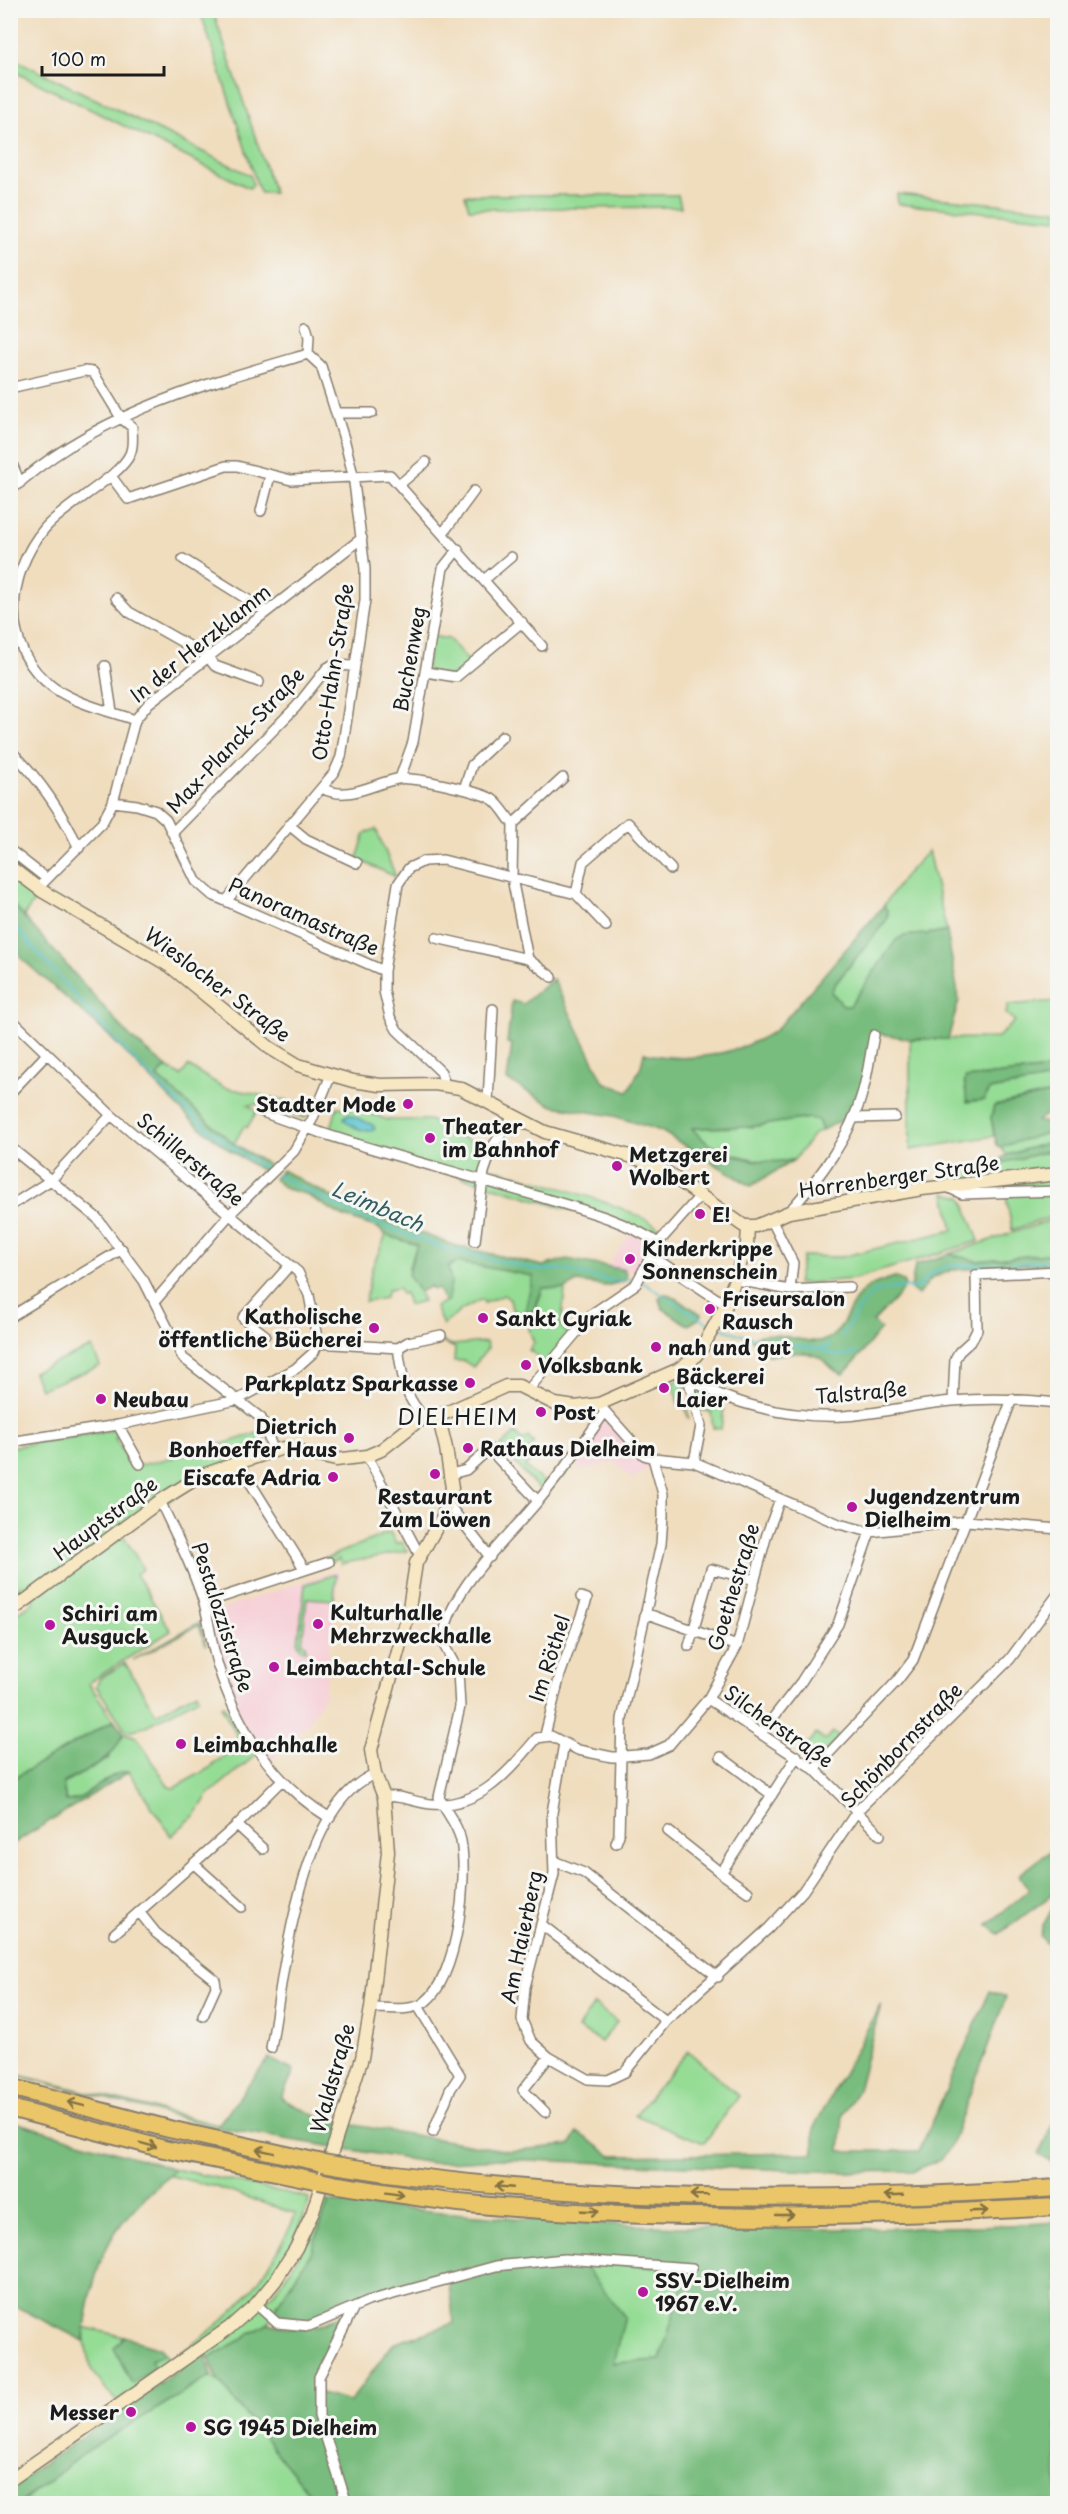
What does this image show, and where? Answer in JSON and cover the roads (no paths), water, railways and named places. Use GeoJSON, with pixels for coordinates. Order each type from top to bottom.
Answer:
{"type":"FeatureCollection","features":[{"type":"Feature","properties":{"kind":"highway"},"geometry":{"type":"LineString","coordinates":[[10,2087],[179,2132],[323,2163],[465,2183],[632,2194],[864,2196],[1058,2188]]}},
{"type":"Feature","properties":{"kind":"highway"},"geometry":{"type":"LineString","coordinates":[[10,2108],[164,2149],[338,2185],[460,2203],[630,2213],[851,2215],[1058,2207]]}},
{"type":"Feature","properties":{"kind":"street"},"geometry":{"type":"LineString","coordinates":[[10,491],[90,434],[121,418],[174,394],[308,354],[306,326]]}},
{"type":"Feature","properties":{"kind":"street","name":"Otto-Hahn-Straße"},"geometry":{"type":"LineString","coordinates":[[226,901],[334,773],[341,757],[365,600],[362,538],[353,475],[337,413],[321,366],[308,354]]}},
{"type":"Feature","properties":{"kind":"street"},"geometry":{"type":"LineString","coordinates":[[10,388],[84,370],[93,372],[121,418],[132,427],[132,451],[111,476],[69,505],[45,528],[20,574],[13,607],[18,642],[38,675],[69,697],[135,720]]}},
{"type":"Feature","properties":{"kind":"street"},"geometry":{"type":"LineString","coordinates":[[337,413],[372,412]]}},
{"type":"Feature","properties":{"kind":"street"},"geometry":{"type":"LineString","coordinates":[[10,459],[20,483]]}},
{"type":"Feature","properties":{"kind":"street"},"geometry":{"type":"LineString","coordinates":[[400,484],[426,462]]}},
{"type":"Feature","properties":{"kind":"street"},"geometry":{"type":"LineString","coordinates":[[111,476],[128,499],[226,466],[237,466],[291,480],[353,475],[390,475],[485,579],[542,646]]}},
{"type":"Feature","properties":{"kind":"street"},"geometry":{"type":"LineString","coordinates":[[261,511],[270,476]]}},
{"type":"Feature","properties":{"kind":"street"},"geometry":{"type":"LineString","coordinates":[[443,533],[474,491]]}},
{"type":"Feature","properties":{"kind":"street","name":"In der Herzklamm"},"geometry":{"type":"LineString","coordinates":[[43,884],[102,823],[113,802],[135,720],[149,703],[362,538]]}},
{"type":"Feature","properties":{"kind":"street","name":"Buchenweg"},"geometry":{"type":"LineString","coordinates":[[400,778],[413,742],[443,568],[458,549]]}},
{"type":"Feature","properties":{"kind":"street"},"geometry":{"type":"LineString","coordinates":[[485,579],[511,557]]}},
{"type":"Feature","properties":{"kind":"street"},"geometry":{"type":"LineString","coordinates":[[183,559],[266,611]]}},
{"type":"Feature","properties":{"kind":"street"},"geometry":{"type":"LineString","coordinates":[[116,598],[129,612],[207,656],[214,666],[259,682]]}},
{"type":"Feature","properties":{"kind":"street"},"geometry":{"type":"LineString","coordinates":[[426,672],[456,677],[522,622]]}},
{"type":"Feature","properties":{"kind":"street","name":"Max-Planck-Straße"},"geometry":{"type":"LineString","coordinates":[[174,831],[296,707],[327,668],[332,665],[354,666]]}},
{"type":"Feature","properties":{"kind":"street"},"geometry":{"type":"LineString","coordinates":[[105,666],[112,712]]}},
{"type":"Feature","properties":{"kind":"street"},"geometry":{"type":"LineString","coordinates":[[464,789],[472,765],[503,736]]}},
{"type":"Feature","properties":{"kind":"street"},"geometry":{"type":"LineString","coordinates":[[10,750],[26,765],[60,811],[79,848]]}},
{"type":"Feature","properties":{"kind":"street"},"geometry":{"type":"LineString","coordinates":[[322,788],[333,794],[343,794],[400,778],[464,789],[494,800],[513,824],[512,878],[528,958]]}},
{"type":"Feature","properties":{"kind":"street"},"geometry":{"type":"LineString","coordinates":[[513,824],[563,778]]}},
{"type":"Feature","properties":{"kind":"street","name":"Panoramastraße"},"geometry":{"type":"LineString","coordinates":[[113,802],[137,805],[156,811],[174,831],[196,881],[212,895],[384,971]]}},
{"type":"Feature","properties":{"kind":"street"},"geometry":{"type":"LineString","coordinates":[[576,894],[583,862],[628,823],[671,868]]}},
{"type":"Feature","properties":{"kind":"street"},"geometry":{"type":"LineString","coordinates":[[289,825],[306,840],[357,862]]}},
{"type":"Feature","properties":{"kind":"street"},"geometry":{"type":"LineString","coordinates":[[10,850],[43,884]]}},
{"type":"Feature","properties":{"kind":"street"},"geometry":{"type":"LineString","coordinates":[[445,1085],[441,1072],[397,1030],[390,1017],[384,991],[384,971],[393,929],[395,895],[398,884],[409,868],[424,861],[443,860],[576,894],[606,926]]}},
{"type":"Feature","properties":{"kind":"street","name":"Wieslocher Straße"},"geometry":{"type":"LineString","coordinates":[[10,867],[43,884],[170,966],[270,1048],[298,1065],[331,1076],[380,1085],[445,1085],[460,1088],[545,1132],[633,1157],[659,1167],[748,1227]]}},
{"type":"Feature","properties":{"kind":"street"},"geometry":{"type":"LineString","coordinates":[[436,938],[528,958],[552,977]]}},
{"type":"Feature","properties":{"kind":"street"},"geometry":{"type":"LineString","coordinates":[[488,1101],[492,1009]]}},
{"type":"Feature","properties":{"kind":"street","name":"Schillerstraße"},"geometry":{"type":"LineString","coordinates":[[10,1018],[111,1115],[290,1265],[306,1286],[318,1343]]}},
{"type":"Feature","properties":{"kind":"street"},"geometry":{"type":"LineString","coordinates":[[789,1212],[813,1184],[853,1118],[863,1093],[874,1035]]}},
{"type":"Feature","properties":{"kind":"street"},"geometry":{"type":"LineString","coordinates":[[10,1093],[47,1054]]}},
{"type":"Feature","properties":{"kind":"street"},"geometry":{"type":"LineString","coordinates":[[155,1301],[230,1214],[282,1162],[307,1130],[331,1076]]}},
{"type":"Feature","properties":{"kind":"street"},"geometry":{"type":"LineString","coordinates":[[260,1111],[307,1130],[482,1179],[634,1229],[658,1244]]}},
{"type":"Feature","properties":{"kind":"street"},"geometry":{"type":"LineString","coordinates":[[10,1206],[51,1180],[111,1115]]}},
{"type":"Feature","properties":{"kind":"street"},"geometry":{"type":"LineString","coordinates":[[475,1241],[482,1179],[493,1146],[514,1115]]}},
{"type":"Feature","properties":{"kind":"street"},"geometry":{"type":"LineString","coordinates":[[853,1118],[895,1117]]}},
{"type":"Feature","properties":{"kind":"street"},"geometry":{"type":"LineString","coordinates":[[10,1147],[97,1218],[122,1249],[155,1301],[175,1346],[183,1358],[261,1418],[273,1449]]}},
{"type":"Feature","properties":{"kind":"street","name":"Horrenberger Straße"},"geometry":{"type":"LineString","coordinates":[[748,1227],[789,1212],[944,1186],[1058,1174]]}},
{"type":"Feature","properties":{"kind":"street"},"geometry":{"type":"LineString","coordinates":[[944,1186],[962,1194],[1058,1191]]}},
{"type":"Feature","properties":{"kind":"street"},"geometry":{"type":"LineString","coordinates":[[528,1390],[592,1314],[636,1284],[658,1244],[700,1196]]}},
{"type":"Feature","properties":{"kind":"street"},"geometry":{"type":"LineString","coordinates":[[771,1219],[793,1263],[790,1290]]}},
{"type":"Feature","properties":{"kind":"street","name":"Hauptstraße"},"geometry":{"type":"LineString","coordinates":[[10,1612],[160,1502],[202,1475],[273,1449],[292,1448],[336,1460],[367,1456],[432,1416],[506,1386],[519,1386],[564,1407],[602,1408],[677,1370],[694,1359],[711,1334],[726,1305],[747,1244],[748,1227]]}},
{"type":"Feature","properties":{"kind":"street"},"geometry":{"type":"LineString","coordinates":[[10,1317],[122,1249]]}},
{"type":"Feature","properties":{"kind":"street"},"geometry":{"type":"LineString","coordinates":[[650,1255],[726,1305]]}},
{"type":"Feature","properties":{"kind":"street"},"geometry":{"type":"LineString","coordinates":[[265,1335],[243,1318],[290,1265]]}},
{"type":"Feature","properties":{"kind":"street"},"geometry":{"type":"LineString","coordinates":[[953,1401],[955,1359],[972,1340],[977,1330],[976,1275],[1058,1271]]}},
{"type":"Feature","properties":{"kind":"street"},"geometry":{"type":"LineString","coordinates":[[736,1280],[790,1290],[849,1287]]}},
{"type":"Feature","properties":{"kind":"street"},"geometry":{"type":"LineString","coordinates":[[10,1443],[118,1425],[237,1400],[287,1374],[314,1352],[318,1343],[398,1348],[408,1342],[441,1335]]}},
{"type":"Feature","properties":{"kind":"street"},"geometry":{"type":"LineString","coordinates":[[398,1348],[405,1391],[412,1405],[432,1416],[451,1474],[448,1504],[490,1557]]}},
{"type":"Feature","properties":{"kind":"street","name":"Talstraße"},"geometry":{"type":"LineString","coordinates":[[677,1370],[688,1378],[757,1406],[808,1415],[845,1416],[953,1401],[1012,1399],[1058,1403]]}},
{"type":"Feature","properties":{"kind":"street"},"geometry":{"type":"LineString","coordinates":[[688,1378],[700,1426],[694,1462]]}},
{"type":"Feature","properties":{"kind":"street"},"geometry":{"type":"LineString","coordinates":[[814,1769],[897,1681],[913,1660],[1012,1399]]}},
{"type":"Feature","properties":{"kind":"street"},"geometry":{"type":"LineString","coordinates":[[371,2008],[418,2006],[439,1986],[446,1971],[462,1898],[461,1840],[454,1821],[442,1805],[440,1789],[456,1730],[460,1702],[458,1671],[445,1650],[443,1639],[456,1600],[580,1447],[602,1408],[644,1455],[694,1462],[839,1524],[870,1532],[967,1521],[1058,1529]]}},
{"type":"Feature","properties":{"kind":"street"},"geometry":{"type":"LineString","coordinates":[[118,1425],[140,1464]]}},
{"type":"Feature","properties":{"kind":"street"},"geometry":{"type":"LineString","coordinates":[[451,1474],[466,1470],[489,1449],[538,1501]]}},
{"type":"Feature","properties":{"kind":"street"},"geometry":{"type":"LineString","coordinates":[[367,1456],[384,1493],[419,1554]]}},
{"type":"Feature","properties":{"kind":"street"},"geometry":{"type":"LineString","coordinates":[[616,1843],[619,1835],[622,1719],[660,1545],[663,1516],[663,1494],[653,1458]]}},
{"type":"Feature","properties":{"kind":"street"},"geometry":{"type":"LineString","coordinates":[[238,1463],[305,1570]]}},
{"type":"Feature","properties":{"kind":"street","name":"Goethestraße"},"geometry":{"type":"LineString","coordinates":[[544,1735],[594,1756],[622,1757],[649,1754],[669,1744],[708,1698],[737,1646],[780,1499]]}},
{"type":"Feature","properties":{"kind":"street","name":"Pestalozzistraße"},"geometry":{"type":"LineString","coordinates":[[160,1502],[187,1558],[204,1603],[226,1690],[253,1741],[281,1781],[309,1805],[330,1818]]}},
{"type":"Feature","properties":{"kind":"street","name":"Waldstraße"},"geometry":{"type":"LineString","coordinates":[[10,2480],[201,2349],[255,2304],[285,2267],[312,2214],[362,2058],[371,2008],[388,1852],[384,1797],[375,1774],[371,1750],[375,1728],[408,1615],[419,1554],[448,1504]]}},
{"type":"Feature","properties":{"kind":"street"},"geometry":{"type":"LineString","coordinates":[[762,1732],[801,1682],[838,1624],[870,1532]]}},
{"type":"Feature","properties":{"kind":"street"},"geometry":{"type":"LineString","coordinates":[[204,1603],[329,1562]]}},
{"type":"Feature","properties":{"kind":"street"},"geometry":{"type":"LineString","coordinates":[[689,1646],[711,1569],[755,1580]]}},
{"type":"Feature","properties":{"kind":"street","name":"Schönbornstraße"},"geometry":{"type":"LineString","coordinates":[[666,2021],[718,1977],[803,1891],[857,1811],[1010,1659],[1058,1594]]}},
{"type":"Feature","properties":{"kind":"street","name":"Im Röthel"},"geometry":{"type":"LineString","coordinates":[[544,1735],[560,1676],[587,1599],[581,1597]]}},
{"type":"Feature","properties":{"kind":"street"},"geometry":{"type":"LineString","coordinates":[[645,1613],[737,1646]]}},
{"type":"Feature","properties":{"kind":"street","name":"Silcherstraße"},"geometry":{"type":"LineString","coordinates":[[708,1698],[762,1732],[814,1769],[880,1835]]}},
{"type":"Feature","properties":{"kind":"street"},"geometry":{"type":"LineString","coordinates":[[384,1797],[398,1796],[420,1803],[455,1804],[486,1791],[537,1737],[544,1735]]}},
{"type":"Feature","properties":{"kind":"street","name":"Am Haierberg"},"geometry":{"type":"LineString","coordinates":[[564,1743],[552,1813],[556,1862],[525,1987],[522,2020],[531,2041],[549,2057],[588,2079],[608,2080],[625,2072],[666,2021]]}},
{"type":"Feature","properties":{"kind":"street"},"geometry":{"type":"LineString","coordinates":[[721,1873],[797,1756]]}},
{"type":"Feature","properties":{"kind":"street"},"geometry":{"type":"LineString","coordinates":[[721,1757],[772,1795]]}},
{"type":"Feature","properties":{"kind":"street"},"geometry":{"type":"LineString","coordinates":[[271,2048],[303,1876],[314,1846],[330,1818],[355,1785],[375,1774]]}},
{"type":"Feature","properties":{"kind":"street"},"geometry":{"type":"LineString","coordinates":[[114,1934],[237,1825],[281,1781]]}},
{"type":"Feature","properties":{"kind":"street"},"geometry":{"type":"LineString","coordinates":[[237,1825],[262,1849]]}},
{"type":"Feature","properties":{"kind":"street"},"geometry":{"type":"LineString","coordinates":[[668,1831],[748,1892]]}},
{"type":"Feature","properties":{"kind":"street"},"geometry":{"type":"LineString","coordinates":[[556,1862],[584,1873],[718,1977]]}},
{"type":"Feature","properties":{"kind":"street"},"geometry":{"type":"LineString","coordinates":[[194,1864],[242,1907]]}},
{"type":"Feature","properties":{"kind":"street"},"geometry":{"type":"LineString","coordinates":[[140,1913],[156,1933],[215,1980],[216,1987],[203,2016]]}},
{"type":"Feature","properties":{"kind":"street"},"geometry":{"type":"LineString","coordinates":[[542,1924],[666,2021]]}},
{"type":"Feature","properties":{"kind":"street"},"geometry":{"type":"LineString","coordinates":[[418,2006],[460,2075],[450,2090],[433,2132]]}},
{"type":"Feature","properties":{"kind":"street"},"geometry":{"type":"LineString","coordinates":[[545,2112],[523,2090],[549,2057]]}},
{"type":"Feature","properties":{"kind":"street"},"geometry":{"type":"LineString","coordinates":[[255,2304],[277,2323],[309,2326],[354,2307],[421,2285],[496,2266],[564,2259],[692,2268]]}},
{"type":"Feature","properties":{"kind":"street"},"geometry":{"type":"LineString","coordinates":[[346,2504],[319,2416],[319,2377],[354,2307]]}},
{"type":"Feature","properties":{"kind":"water"},"geometry":{"type":"Polygon","coordinates":[[[348,1114],[373,1125],[375,1129],[367,1131],[353,1127],[344,1118],[348,1114]]]}},
{"type":"Feature","properties":{"kind":"waterway","name":"Leimbach"},"geometry":{"type":"LineString","coordinates":[[10,921],[98,1022],[163,1089],[197,1120],[232,1147],[268,1170]]}},
{"type":"Feature","properties":{"kind":"waterway","name":"Leimbach"},"geometry":{"type":"LineString","coordinates":[[276,1175],[359,1217],[449,1250],[539,1270],[559,1269],[613,1281],[634,1279]]}},
{"type":"Feature","properties":{"kind":"waterway","name":"Leimbach"},"geometry":{"type":"LineString","coordinates":[[841,1336],[864,1303],[876,1292],[886,1289],[918,1288],[931,1273],[951,1265],[998,1265],[1058,1259]]}},
{"type":"Feature","properties":{"kind":"waterway","name":"Leimbach"},"geometry":{"type":"LineString","coordinates":[[642,1282],[711,1325]]}},
{"type":"Feature","properties":{"kind":"waterway","name":"Leimbach"},"geometry":{"type":"LineString","coordinates":[[719,1328],[767,1342],[822,1349],[830,1345]]}},
{"type":"Feature","properties":{"kind":"waterway","name":"Leimbach"},"geometry":{"type":"LineString","coordinates":[[822,1350],[840,1356],[857,1353]]}},
{"type":"Feature","properties":{"kind":"place","name":"Stadter Mode"},"geometry":{"type":"Point","coordinates":[408,1104]}},
{"type":"Feature","properties":{"kind":"place","name":"Theater im Bahnhof"},"geometry":{"type":"Point","coordinates":[430,1138]}},
{"type":"Feature","properties":{"kind":"place","name":"Metzgerei Wolbert"},"geometry":{"type":"Point","coordinates":[617,1166]}},
{"type":"Feature","properties":{"kind":"place","name":"E!"},"geometry":{"type":"Point","coordinates":[700,1214]}},
{"type":"Feature","properties":{"kind":"place","name":"Kinderkrippe Sonnenschein"},"geometry":{"type":"Point","coordinates":[630,1259]}},
{"type":"Feature","properties":{"kind":"place","name":"Friseursalon Rausch"},"geometry":{"type":"Point","coordinates":[710,1309]}},
{"type":"Feature","properties":{"kind":"place","name":"Sankt Cyriak"},"geometry":{"type":"Point","coordinates":[483,1318]}},
{"type":"Feature","properties":{"kind":"place","name":"Katholische öffentliche Bücherei"},"geometry":{"type":"Point","coordinates":[374,1328]}},
{"type":"Feature","properties":{"kind":"place","name":"nah und gut"},"geometry":{"type":"Point","coordinates":[656,1347]}},
{"type":"Feature","properties":{"kind":"place","name":"Volksbank"},"geometry":{"type":"Point","coordinates":[526,1365]}},
{"type":"Feature","properties":{"kind":"place","name":"Parkplatz Sparkasse"},"geometry":{"type":"Point","coordinates":[470,1383]}},
{"type":"Feature","properties":{"kind":"place","name":"Bäckerei Laier"},"geometry":{"type":"Point","coordinates":[664,1388]}},
{"type":"Feature","properties":{"kind":"place","name":"Neubau"},"geometry":{"type":"Point","coordinates":[101,1399]}},
{"type":"Feature","properties":{"kind":"place","name":"Post"},"geometry":{"type":"Point","coordinates":[541,1412]}},
{"type":"Feature","properties":{"kind":"place","name":"Dietrich Bonhoeffer Haus"},"geometry":{"type":"Point","coordinates":[349,1438]}},
{"type":"Feature","properties":{"kind":"place","name":"Rathaus Dielheim"},"geometry":{"type":"Point","coordinates":[468,1448]}},
{"type":"Feature","properties":{"kind":"place","name":"Restaurant Zum Löwen"},"geometry":{"type":"Point","coordinates":[435,1474]}},
{"type":"Feature","properties":{"kind":"place","name":"Eiscafe Adria"},"geometry":{"type":"Point","coordinates":[333,1477]}},
{"type":"Feature","properties":{"kind":"place","name":"Jugendzentrum Dielheim"},"geometry":{"type":"Point","coordinates":[852,1507]}},
{"type":"Feature","properties":{"kind":"place","name":"Kulturhalle Mehrzweckhalle"},"geometry":{"type":"Point","coordinates":[318,1624]}},
{"type":"Feature","properties":{"kind":"place","name":"Schiri am Ausguck"},"geometry":{"type":"Point","coordinates":[50,1625]}},
{"type":"Feature","properties":{"kind":"place","name":"Leimbachtal-Schule"},"geometry":{"type":"Point","coordinates":[274,1667]}},
{"type":"Feature","properties":{"kind":"place","name":"Leimbachhalle"},"geometry":{"type":"Point","coordinates":[181,1744]}},
{"type":"Feature","properties":{"kind":"place","name":"SSV-Dielheim 1967 e.V."},"geometry":{"type":"Point","coordinates":[643,2292]}},
{"type":"Feature","properties":{"kind":"place","name":"Messer"},"geometry":{"type":"Point","coordinates":[131,2412]}},
{"type":"Feature","properties":{"kind":"place","name":"SG 1945 Dielheim"},"geometry":{"type":"Point","coordinates":[191,2427]}},
{"type":"Feature","properties":{"kind":"district","name":"DIELHEIM"},"geometry":{"type":"Point","coordinates":[458,1415]}}]}
